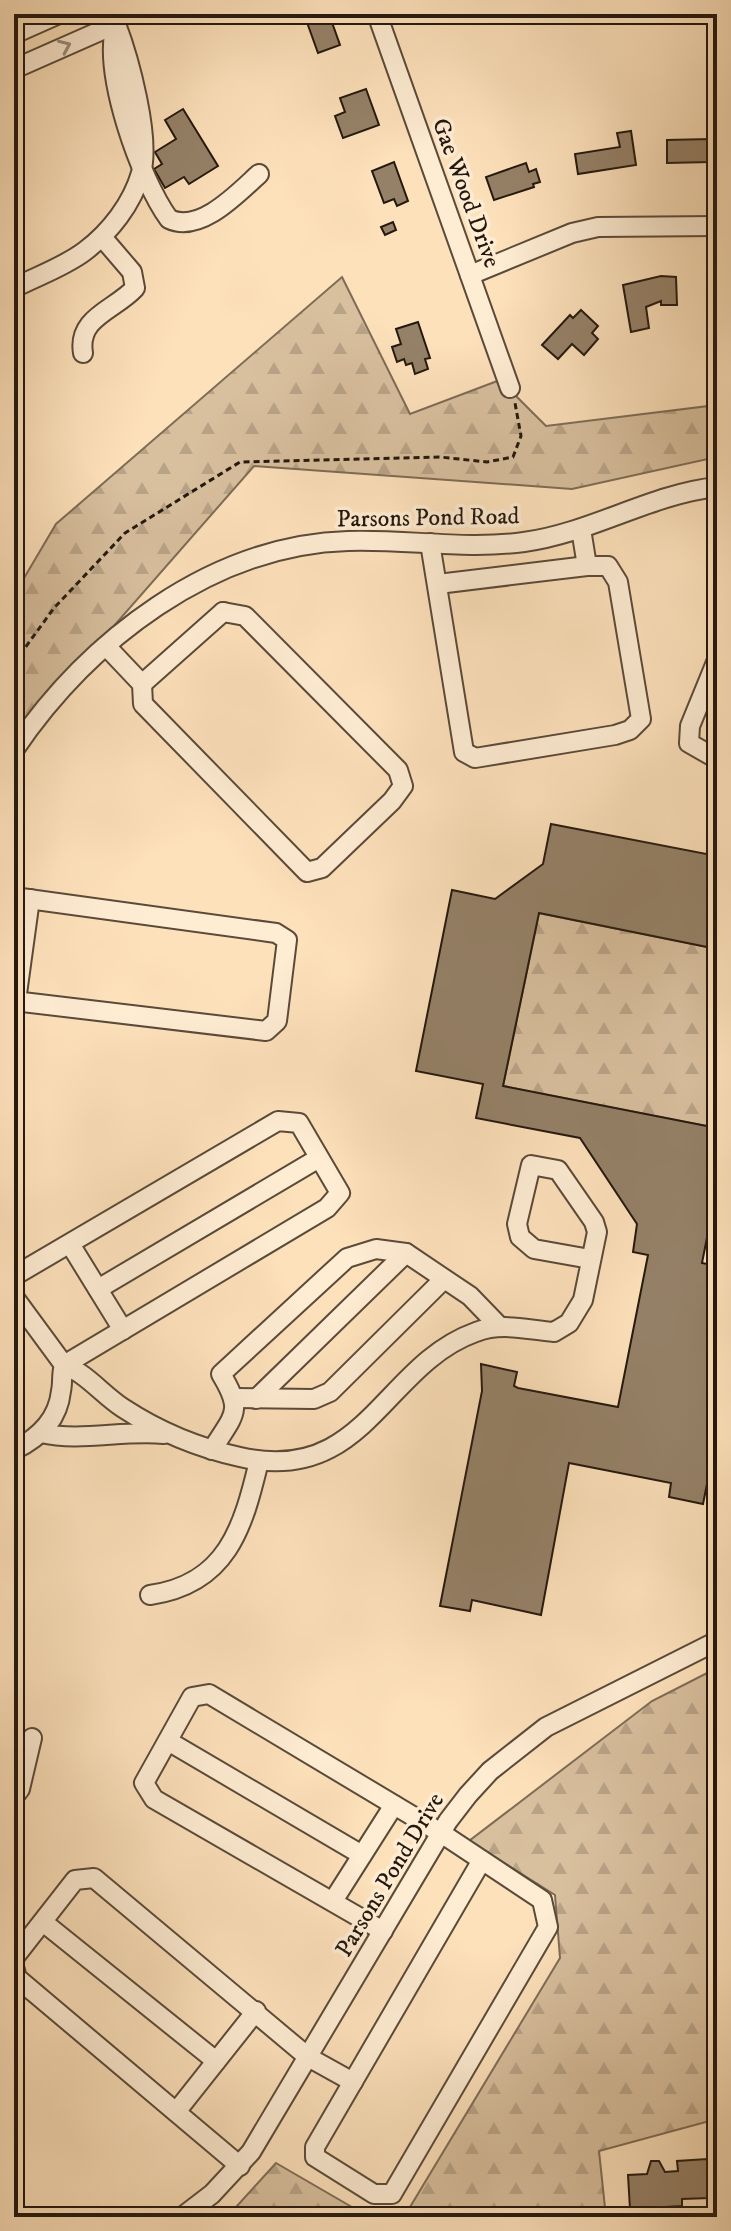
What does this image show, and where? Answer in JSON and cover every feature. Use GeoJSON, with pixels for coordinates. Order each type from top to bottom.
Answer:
{"type":"FeatureCollection","features":[{"type":"Feature","properties":{"kind":"street"},"geometry":{"type":"LineString","coordinates":[[14,34],[59,14]]}},
{"type":"Feature","properties":{"kind":"street","name":"Gae Wood Drive"},"geometry":{"type":"LineString","coordinates":[[377,14],[510,388]]}},
{"type":"Feature","properties":{"kind":"street"},"geometry":{"type":"LineString","coordinates":[[14,69],[117,19]]}},
{"type":"Feature","properties":{"kind":"street"},"geometry":{"type":"LineString","coordinates":[[117,19],[114,53],[127,126],[142,170],[169,219],[184,223],[195,221],[227,202],[259,174]]}},
{"type":"Feature","properties":{"kind":"street"},"geometry":{"type":"LineString","coordinates":[[14,288],[82,253],[102,237],[126,207],[142,170]]}},
{"type":"Feature","properties":{"kind":"street"},"geometry":{"type":"LineString","coordinates":[[470,275],[572,233],[598,227],[717,226]]}},
{"type":"Feature","properties":{"kind":"street"},"geometry":{"type":"LineString","coordinates":[[83,353],[81,342],[86,326],[135,288],[132,272],[102,237]]}},
{"type":"Feature","properties":{"kind":"street","name":"Parsons Pond Road"},"geometry":{"type":"LineString","coordinates":[[14,750],[58,692],[106,646],[154,609],[206,580],[254,560],[329,543],[522,542],[581,529],[679,495],[717,487]]}},
{"type":"Feature","properties":{"kind":"street"},"geometry":{"type":"LineString","coordinates":[[581,529],[587,566]]}},
{"type":"Feature","properties":{"kind":"street"},"geometry":{"type":"LineString","coordinates":[[430,543],[464,752],[475,758],[615,735],[630,730],[641,719],[618,582],[608,566],[438,584]]}},
{"type":"Feature","properties":{"kind":"street"},"geometry":{"type":"LineString","coordinates":[[206,580],[223,612]]}},
{"type":"Feature","properties":{"kind":"street"},"geometry":{"type":"LineString","coordinates":[[142,684],[223,612]]}},
{"type":"Feature","properties":{"kind":"street"},"geometry":{"type":"LineString","coordinates":[[106,646],[142,684],[143,704],[197,760],[307,872],[322,868],[392,801],[403,786],[398,770],[245,616],[223,612]]}},
{"type":"Feature","properties":{"kind":"street"},"geometry":{"type":"LineString","coordinates":[[717,660],[690,726],[689,743],[717,759]]}},
{"type":"Feature","properties":{"kind":"street"},"geometry":{"type":"LineString","coordinates":[[22,898],[276,933],[287,940],[277,1021],[266,1031],[15,1001],[22,898]]}},
{"type":"Feature","properties":{"kind":"street"},"geometry":{"type":"LineString","coordinates":[[14,1276],[278,1121],[299,1123],[340,1193],[327,1208],[64,1365]]}},
{"type":"Feature","properties":{"kind":"street"},"geometry":{"type":"LineString","coordinates":[[98,1289],[319,1158]]}},
{"type":"Feature","properties":{"kind":"street"},"geometry":{"type":"LineString","coordinates":[[14,1297],[64,1365],[74,1369],[124,1409],[174,1435],[212,1450],[259,1461],[289,1462],[332,1448],[351,1436],[434,1358],[473,1332],[499,1326],[554,1332],[569,1323],[583,1300],[597,1232],[594,1222],[558,1170],[531,1165],[517,1224],[520,1237],[534,1249],[590,1259]]}},
{"type":"Feature","properties":{"kind":"street"},"geometry":{"type":"LineString","coordinates":[[70,1244],[123,1330]]}},
{"type":"Feature","properties":{"kind":"street"},"geometry":{"type":"LineString","coordinates":[[212,1450],[234,1414],[235,1398],[221,1374],[347,1258],[376,1249],[406,1253],[470,1296],[499,1326]]}},
{"type":"Feature","properties":{"kind":"street"},"geometry":{"type":"LineString","coordinates":[[256,1399],[406,1253]]}},
{"type":"Feature","properties":{"kind":"street"},"geometry":{"type":"LineString","coordinates":[[235,1398],[314,1399],[330,1392],[444,1279]]}},
{"type":"Feature","properties":{"kind":"street"},"geometry":{"type":"LineString","coordinates":[[14,1450],[41,1433],[58,1407],[64,1365]]}},
{"type":"Feature","properties":{"kind":"street"},"geometry":{"type":"LineString","coordinates":[[41,1433],[59,1437],[133,1431],[174,1435]]}},
{"type":"Feature","properties":{"kind":"street"},"geometry":{"type":"LineString","coordinates":[[150,1595],[190,1586],[218,1564],[238,1530],[259,1461]]}},
{"type":"Feature","properties":{"kind":"street","name":"Parsons Pond Drive"},"geometry":{"type":"LineString","coordinates":[[182,2217],[212,2194],[240,2166],[441,1833],[468,1795],[519,1746],[546,1727],[717,1641]]}},
{"type":"Feature","properties":{"kind":"street"},"geometry":{"type":"LineString","coordinates":[[383,1931],[154,1799],[144,1783],[192,1697],[209,1694],[441,1833],[482,1860],[542,1900],[548,1927],[392,2194],[374,2194],[315,2157],[315,2147],[482,1860]]}},
{"type":"Feature","properties":{"kind":"street"},"geometry":{"type":"LineString","coordinates":[[14,1797],[20,1789],[32,1738]]}},
{"type":"Feature","properties":{"kind":"street"},"geometry":{"type":"LineString","coordinates":[[168,1741],[362,1855]]}},
{"type":"Feature","properties":{"kind":"street"},"geometry":{"type":"LineString","coordinates":[[333,1901],[394,1805]]}},
{"type":"Feature","properties":{"kind":"street"},"geometry":{"type":"LineString","coordinates":[[14,1958],[75,1880],[94,1878],[308,2057],[353,2082]]}},
{"type":"Feature","properties":{"kind":"street"},"geometry":{"type":"LineString","coordinates":[[43,1922],[216,2061]]}},
{"type":"Feature","properties":{"kind":"street"},"geometry":{"type":"LineString","coordinates":[[14,1967],[17,1978],[240,2166]]}},
{"type":"Feature","properties":{"kind":"street"},"geometry":{"type":"LineString","coordinates":[[176,2112],[256,2011]]}},
{"type":"Feature","properties":{"kind":"path"},"geometry":{"type":"LineString","coordinates":[[14,663],[54,608],[125,533],[240,462],[440,457],[487,462],[513,457],[521,436],[510,388]]}},
{"type":"Feature","properties":{"kind":"green space"},"geometry":{"type":"Polygon","coordinates":[[[342,277],[410,414],[500,380],[546,426],[717,405],[717,457],[572,489],[254,466],[14,740],[14,595],[56,524],[342,277]]]}},
{"type":"Feature","properties":{"kind":"green space"},"geometry":{"type":"Polygon","coordinates":[[[539,913],[717,949],[717,1128],[503,1086],[539,913]]]}},
{"type":"Feature","properties":{"kind":"green space"},"geometry":{"type":"Polygon","coordinates":[[[717,1668],[717,2119],[599,2151],[606,2217],[404,2217],[560,1958],[555,1895],[469,1841],[652,1701],[717,1668]]]}},
{"type":"Feature","properties":{"kind":"green space"},"geometry":{"type":"Polygon","coordinates":[[[276,2163],[369,2217],[227,2217],[276,2163]]]}},
{"type":"Feature","properties":{"kind":"building"},"geometry":{"type":"Polygon","coordinates":[[[304,14],[329,14],[340,45],[318,53],[304,14]]]}},
{"type":"Feature","properties":{"kind":"building"},"geometry":{"type":"Polygon","coordinates":[[[424,14],[441,14],[432,22],[424,14]]]}},
{"type":"Feature","properties":{"kind":"building"},"geometry":{"type":"Polygon","coordinates":[[[366,89],[379,125],[343,138],[335,116],[345,112],[340,98],[366,89]]]}},
{"type":"Feature","properties":{"kind":"building"},"geometry":{"type":"Polygon","coordinates":[[[183,109],[218,166],[189,184],[184,177],[165,188],[154,169],[162,164],[155,152],[176,139],[165,120],[183,109]]]}},
{"type":"Feature","properties":{"kind":"building"},"geometry":{"type":"Polygon","coordinates":[[[631,131],[636,165],[578,174],[575,154],[620,147],[617,133],[631,131]]]}},
{"type":"Feature","properties":{"kind":"building"},"geometry":{"type":"Polygon","coordinates":[[[710,139],[710,162],[667,163],[667,140],[710,139]]]}},
{"type":"Feature","properties":{"kind":"building"},"geometry":{"type":"Polygon","coordinates":[[[394,162],[408,201],[397,206],[394,199],[384,203],[372,171],[394,162]]]}},
{"type":"Feature","properties":{"kind":"building"},"geometry":{"type":"Polygon","coordinates":[[[526,163],[529,172],[536,169],[540,182],[533,184],[534,187],[494,200],[486,177],[526,163]]]}},
{"type":"Feature","properties":{"kind":"building"},"geometry":{"type":"Polygon","coordinates":[[[393,222],[396,230],[385,235],[381,227],[393,222]]]}},
{"type":"Feature","properties":{"kind":"building"},"geometry":{"type":"Polygon","coordinates":[[[708,275],[717,275],[717,297],[708,297],[708,275]]]}},
{"type":"Feature","properties":{"kind":"building"},"geometry":{"type":"Polygon","coordinates":[[[661,276],[676,277],[677,305],[661,305],[661,301],[646,307],[649,328],[631,332],[623,285],[661,276]]]}},
{"type":"Feature","properties":{"kind":"building"},"geometry":{"type":"Polygon","coordinates":[[[581,310],[598,326],[592,333],[598,339],[584,355],[572,344],[558,359],[542,345],[570,315],[573,318],[581,310]]]}},
{"type":"Feature","properties":{"kind":"building"},"geometry":{"type":"Polygon","coordinates":[[[418,322],[430,358],[425,359],[428,369],[415,374],[412,363],[406,365],[404,359],[397,362],[392,347],[401,344],[396,329],[418,322]]]}},
{"type":"Feature","properties":{"kind":"building"},"geometry":{"type":"Polygon","coordinates":[[[551,824],[717,856],[717,949],[539,913],[503,1086],[717,1128],[717,1187],[702,1263],[717,1266],[717,1434],[703,1504],[669,1497],[671,1483],[569,1463],[541,1615],[472,1600],[470,1611],[440,1606],[482,1391],[481,1364],[517,1372],[514,1386],[518,1388],[618,1407],[648,1255],[633,1252],[637,1224],[580,1138],[476,1118],[483,1084],[416,1071],[452,890],[495,899],[543,864],[551,824]]]}},
{"type":"Feature","properties":{"kind":"building"},"geometry":{"type":"Polygon","coordinates":[[[707,2159],[709,2198],[682,2199],[682,2206],[630,2209],[628,2175],[647,2174],[651,2161],[659,2161],[665,2172],[678,2171],[677,2161],[707,2159]]]}}]}
